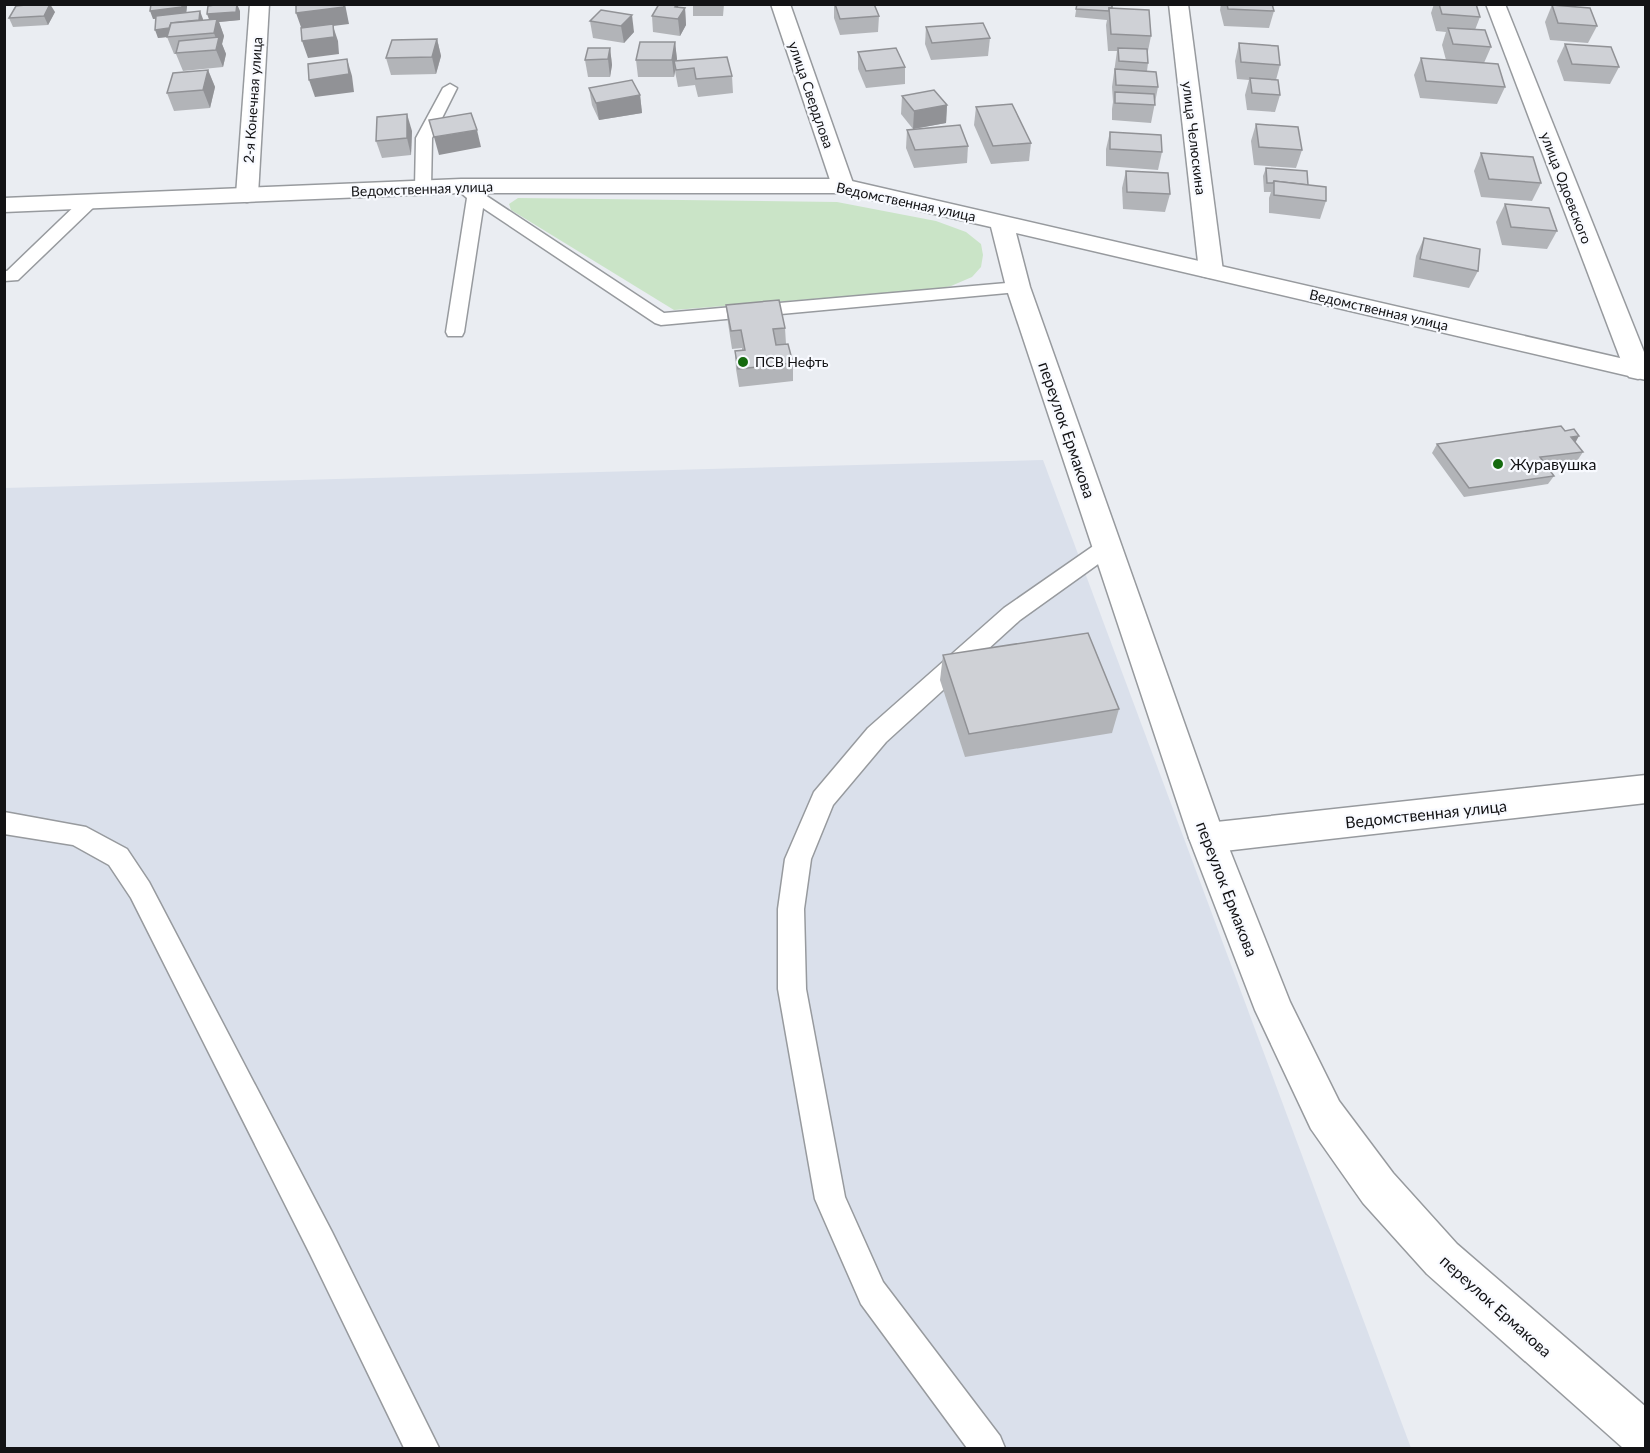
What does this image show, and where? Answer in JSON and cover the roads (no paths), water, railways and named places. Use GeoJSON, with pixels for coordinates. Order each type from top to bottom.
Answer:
{"type":"FeatureCollection","features":[{"type":"Feature","properties":{"kind":"street","name":"улица Свердлова"},"geometry":{"type":"LineString","coordinates":[[780,4],[843,186]]}},
{"type":"Feature","properties":{"kind":"street","name":"улица Челюскина"},"geometry":{"type":"LineString","coordinates":[[1178,4],[1211,271]]}},
{"type":"Feature","properties":{"kind":"street","name":"улица Одоевского"},"geometry":{"type":"LineString","coordinates":[[1495,4],[1642,372]]}},
{"type":"Feature","properties":{"kind":"street","name":"2-я Конечная улица"},"geometry":{"type":"LineString","coordinates":[[247,195],[262,5]]}},
{"type":"Feature","properties":{"kind":"street","name":"Ведомственная улица"},"geometry":{"type":"LineString","coordinates":[[4,205],[423,188],[468,191],[843,186],[1642,372]]}},
{"type":"Feature","properties":{"kind":"street","name":"переулок Ермакова"},"geometry":{"type":"LineString","coordinates":[[1001,222],[1018,287],[1207,838],[1274,1010],[1325,1116],[1378,1188],[1442,1259],[1646,1438]]}},
{"type":"Feature","properties":{"kind":"street","name":"Ведомственная улица"},"geometry":{"type":"LineString","coordinates":[[1207,838],[1646,789]]}},
{"type":"Feature","properties":{"kind":"lane"},"geometry":{"type":"LineString","coordinates":[[423,188],[424,138],[450,88]]}},
{"type":"Feature","properties":{"kind":"lane"},"geometry":{"type":"LineString","coordinates":[[455,332],[468,191],[662,319],[1018,287]]}},
{"type":"Feature","properties":{"kind":"lane"},"geometry":{"type":"LineString","coordinates":[[4,276],[12,276],[90,201]]}},
{"type":"Feature","properties":{"kind":"lane"},"geometry":{"type":"LineString","coordinates":[[988,1449],[872,1293],[830,1200],[792,989],[790,909],[798,859],[823,800],[877,735],[1012,614],[1107,547]]}},
{"type":"Feature","properties":{"kind":"lane"},"geometry":{"type":"LineString","coordinates":[[4,823],[77,835],[118,857],[140,890],[321,1243],[422,1449]]}},
{"type":"Feature","properties":{"kind":"place","name":"ПСВ Нефть"},"geometry":{"type":"Point","coordinates":[743,362]}},
{"type":"Feature","properties":{"kind":"place","name":"Журавушка"},"geometry":{"type":"Point","coordinates":[1498,464]}}]}
